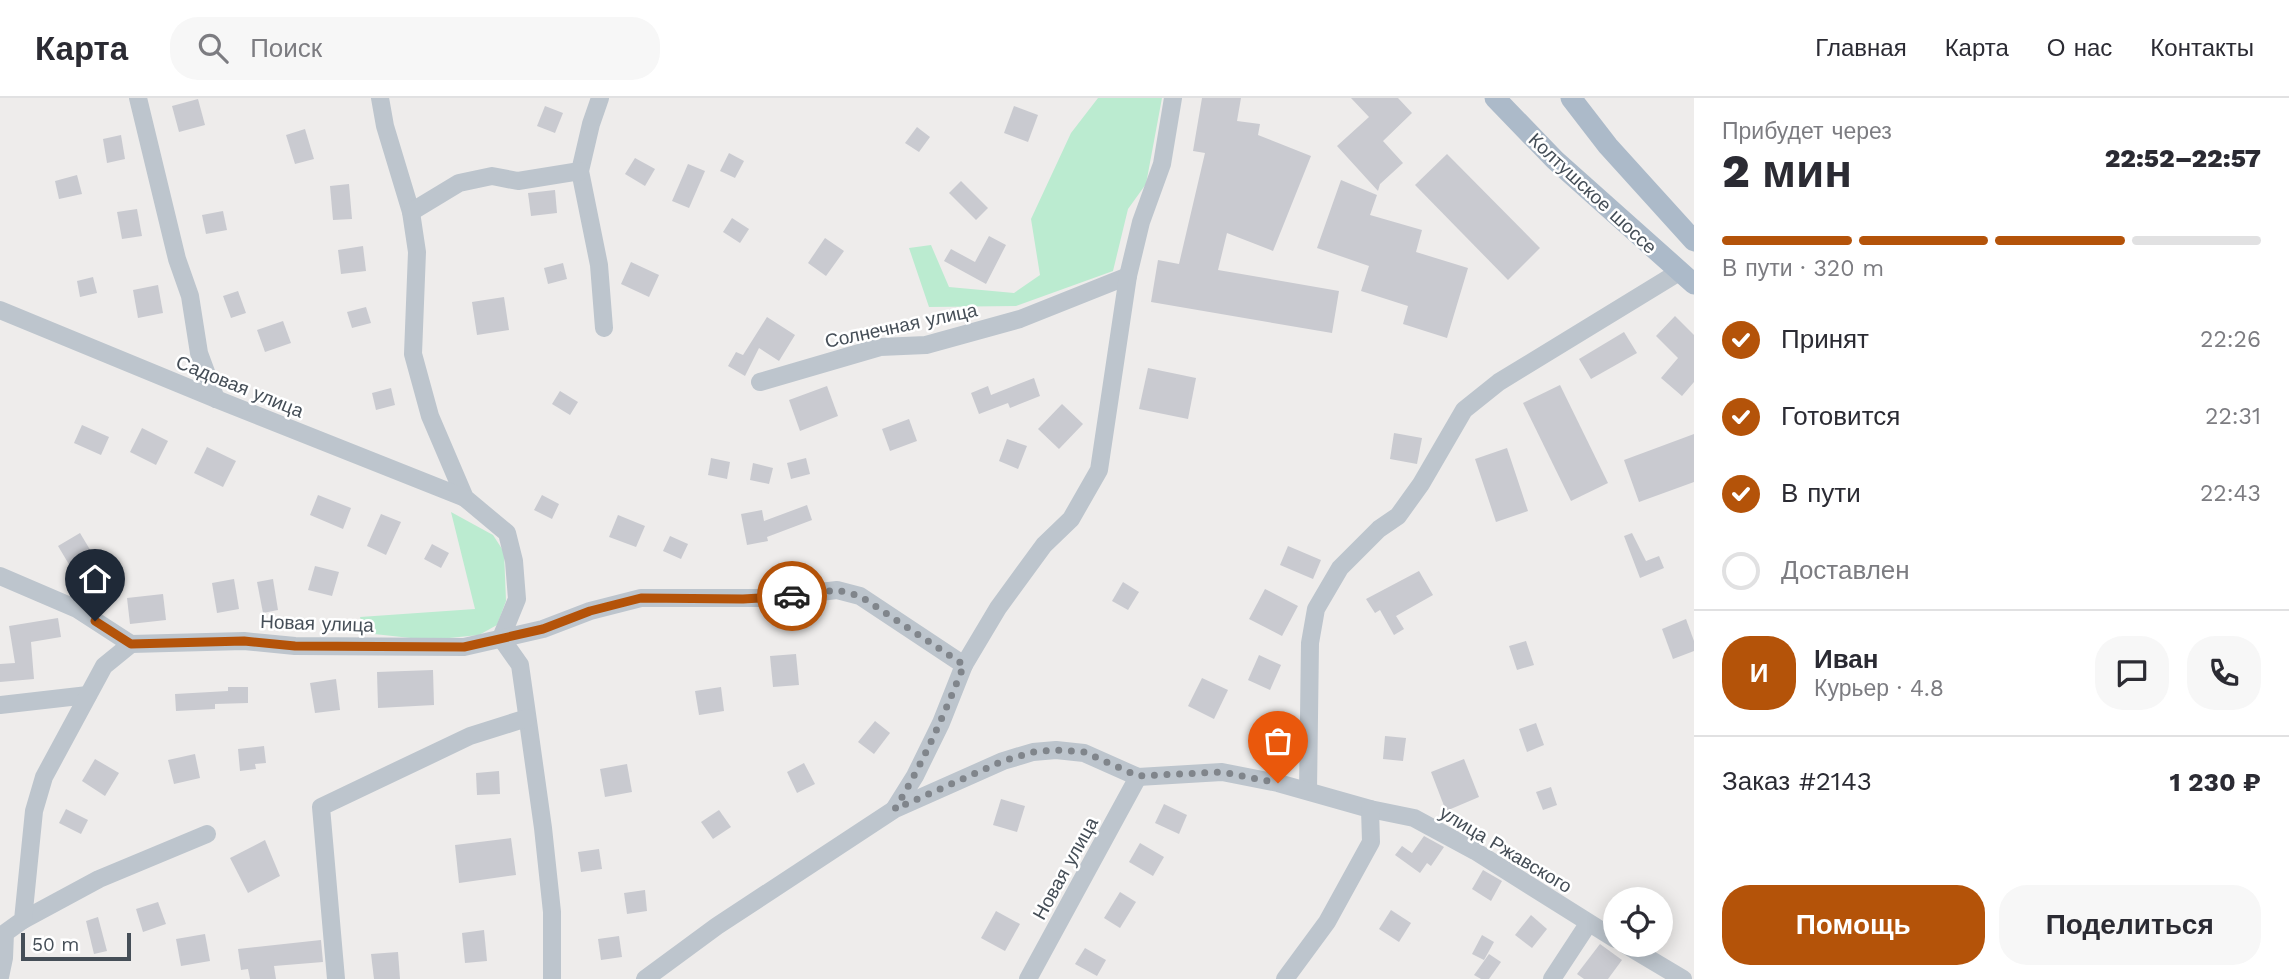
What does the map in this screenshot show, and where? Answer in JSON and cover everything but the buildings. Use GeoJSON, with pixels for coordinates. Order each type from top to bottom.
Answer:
{"type":"FeatureCollection","features":[{"type":"Feature","properties":{"kind":"main road","name":"Колтушское шоссе"},"geometry":{"type":"LineString","coordinates":[[1495,98],[1555,160],[1687,278]]}},
{"type":"Feature","properties":{"kind":"main road","name":"Колтушское шоссе"},"geometry":{"type":"LineString","coordinates":[[1572,98],[1616,155],[1694,241]]}},
{"type":"Feature","properties":{"kind":"street"},"geometry":{"type":"LineString","coordinates":[[138,98],[177,259],[190,296],[199,353],[216,399]]}},
{"type":"Feature","properties":{"kind":"street"},"geometry":{"type":"LineString","coordinates":[[380,98],[385,126],[411,212],[417,252],[413,354],[430,416],[465,498],[507,533],[514,561],[517,599],[501,638],[520,665],[552,912],[552,979]]}},
{"type":"Feature","properties":{"kind":"street"},"geometry":{"type":"LineString","coordinates":[[600,98],[580,171],[599,265],[604,328]]}},
{"type":"Feature","properties":{"kind":"street"},"geometry":{"type":"LineString","coordinates":[[895,809],[925,755],[964,665],[998,608],[1044,545],[1071,519],[1098,470],[1128,276],[1141,222],[1161,164],[1173,98]]}},
{"type":"Feature","properties":{"kind":"street"},"geometry":{"type":"LineString","coordinates":[[411,212],[459,183],[492,176],[518,181],[580,171]]}},
{"type":"Feature","properties":{"kind":"street","name":"Солнечная улица"},"geometry":{"type":"LineString","coordinates":[[760,382],[880,347],[926,345],[1020,318],[1128,276]]}},
{"type":"Feature","properties":{"kind":"street"},"geometry":{"type":"LineString","coordinates":[[1308,790],[1310,643],[1316,609],[1340,568],[1379,529],[1398,516],[1422,484],[1464,410],[1499,382],[1687,278]]}},
{"type":"Feature","properties":{"kind":"street","name":"Садовая улица"},"geometry":{"type":"LineString","coordinates":[[0,310],[465,498]]}},
{"type":"Feature","properties":{"kind":"street"},"geometry":{"type":"LineString","coordinates":[[0,576],[77,609],[131,644],[104,666],[44,777],[34,811],[23,920]]}},
{"type":"Feature","properties":{"kind":"street","name":"Новая улица"},"geometry":{"type":"LineString","coordinates":[[131,644],[244,641],[295,646],[464,647],[543,629],[590,611],[641,598],[769,598],[837,590],[860,596],[964,665]]}},
{"type":"Feature","properties":{"kind":"street"},"geometry":{"type":"LineString","coordinates":[[0,705],[88,695]]}},
{"type":"Feature","properties":{"kind":"street"},"geometry":{"type":"LineString","coordinates":[[336,979],[321,807],[470,736],[527,718]]}},
{"type":"Feature","properties":{"kind":"street"},"geometry":{"type":"LineString","coordinates":[[645,979],[717,926],[895,809],[1003,761],[1033,752],[1084,752],[1138,776]]}},
{"type":"Feature","properties":{"kind":"street","name":"улица Ржавского"},"geometry":{"type":"LineString","coordinates":[[1138,776],[1222,772],[1308,790],[1370,809],[1413,818],[1452,838],[1603,932]]}},
{"type":"Feature","properties":{"kind":"street","name":"Новая улица"},"geometry":{"type":"LineString","coordinates":[[1028,979],[1138,776]]}},
{"type":"Feature","properties":{"kind":"street"},"geometry":{"type":"LineString","coordinates":[[1285,979],[1327,922],[1371,842],[1370,809]]}},
{"type":"Feature","properties":{"kind":"street"},"geometry":{"type":"LineString","coordinates":[[0,976],[5,958],[3,934],[23,920],[99,879],[207,834]]}},
{"type":"Feature","properties":{"kind":"street"},"geometry":{"type":"LineString","coordinates":[[1552,979],[1588,924]]}},
{"type":"Feature","properties":{"kind":"street"},"geometry":{"type":"LineString","coordinates":[[1646,957],[1682,979]]}},
{"type":"Feature","properties":{"kind":"green space"},"geometry":{"type":"Polygon","coordinates":[[[1098,98],[1162,98],[1146,184],[1128,209],[1113,271],[1016,306],[929,307],[909,248],[931,245],[949,287],[1014,293],[1040,275],[1031,219],[1071,133],[1098,98]]]}},
{"type":"Feature","properties":{"kind":"green space"},"geometry":{"type":"Polygon","coordinates":[[[451,512],[493,535],[504,552],[506,601],[497,625],[479,635],[429,640],[365,633],[360,617],[475,609],[451,512]]]}},
{"type":"Feature","properties":{"kind":"way so far"},"geometry":{"type":"LineString","coordinates":[[792,596],[837,590],[860,596],[964,665],[941,723],[895,809],[1003,761],[1033,752],[1056,750],[1084,752],[1138,776],[1222,772],[1278,783]]}},
{"type":"Feature","properties":{"kind":"route"},"geometry":{"type":"LineString","coordinates":[[95,621],[131,644],[244,641],[295,646],[464,647],[543,629],[590,611],[641,598],[743,599],[792,596]]}}]}
